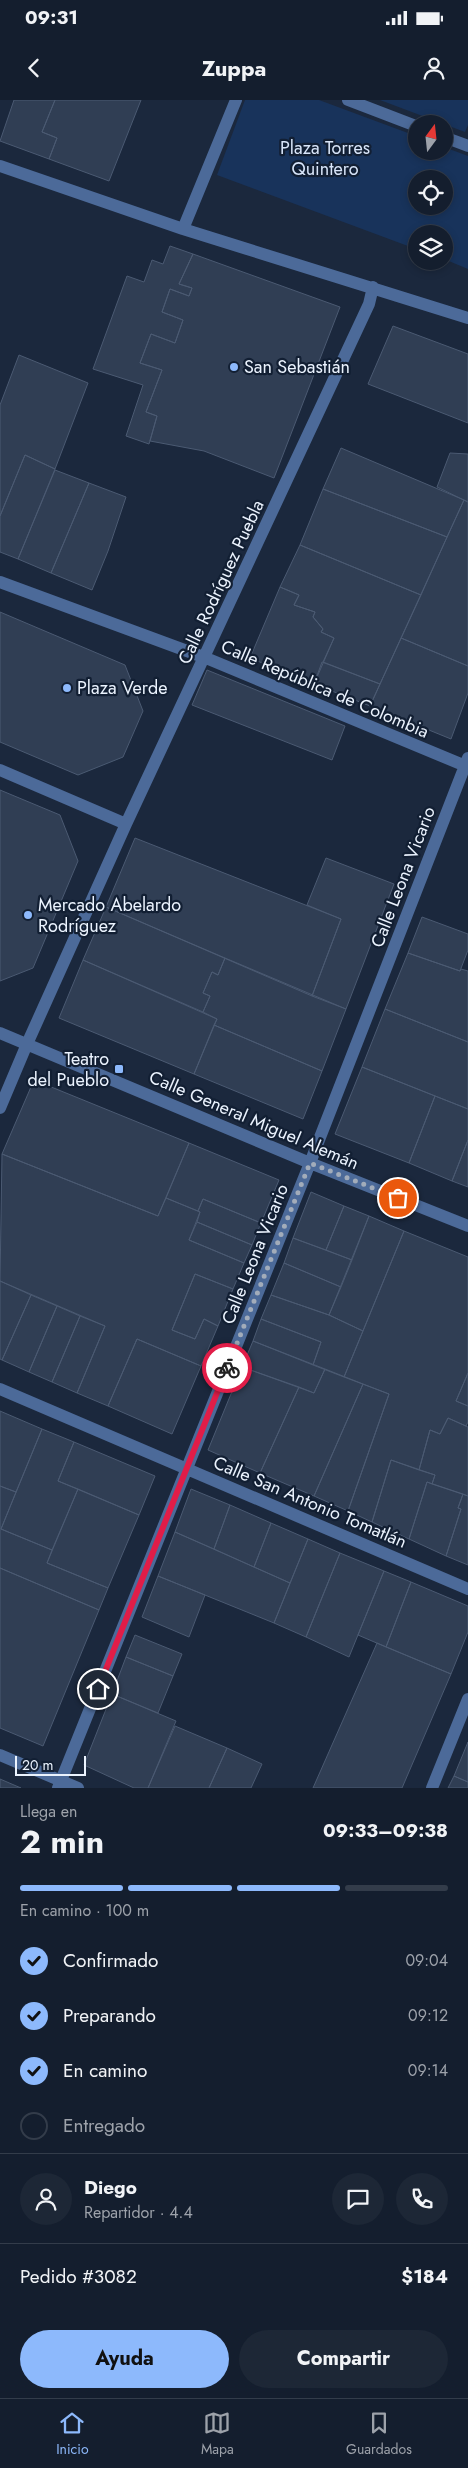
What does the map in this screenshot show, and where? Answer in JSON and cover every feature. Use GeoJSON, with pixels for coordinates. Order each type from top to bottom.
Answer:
{"type":"FeatureCollection","features":[{"type":"Feature","properties":{"kind":"street"},"geometry":{"type":"LineString","coordinates":[[183,229],[236,100]]}},
{"type":"Feature","properties":{"kind":"street"},"geometry":{"type":"LineString","coordinates":[[354,101],[408,123]]}},
{"type":"Feature","properties":{"kind":"street"},"geometry":{"type":"LineString","coordinates":[[453,140],[468,146]]}},
{"type":"Feature","properties":{"kind":"street"},"geometry":{"type":"LineString","coordinates":[[0,166],[183,229],[468,318]]}},
{"type":"Feature","properties":{"kind":"street","name":"Calle Rodríguez Puebla"},"geometry":{"type":"LineString","coordinates":[[0,1108],[126,824],[206,658],[369,304],[373,287]]}},
{"type":"Feature","properties":{"kind":"street","name":"Calle República de Colombia"},"geometry":{"type":"LineString","coordinates":[[0,582],[206,658],[467,764]]}},
{"type":"Feature","properties":{"kind":"street","name":"Calle Leona Vicario"},"geometry":{"type":"LineString","coordinates":[[60,1784],[310,1163],[467,764]]}},
{"type":"Feature","properties":{"kind":"street"},"geometry":{"type":"LineString","coordinates":[[0,770],[126,824]]}},
{"type":"Feature","properties":{"kind":"street","name":"Calle General Miguel Alemán"},"geometry":{"type":"LineString","coordinates":[[0,1033],[310,1163],[468,1226]]}},
{"type":"Feature","properties":{"kind":"street","name":"Calle San Antonio Tomatlán"},"geometry":{"type":"LineString","coordinates":[[0,1389],[468,1589]]}},
{"type":"Feature","properties":{"kind":"street"},"geometry":{"type":"LineString","coordinates":[[432,1788],[468,1699]]}},
{"type":"Feature","properties":{"kind":"street"},"geometry":{"type":"LineString","coordinates":[[0,1755],[60,1784],[78,1788]]}},
{"type":"Feature","properties":{"kind":"green space","name":"Plaza Torres Quintero"},"geometry":{"type":"Polygon","coordinates":[[[245,100],[319,100],[408,133],[408,160],[453,160],[453,150],[468,156],[468,269],[453,263],[453,225],[408,225],[408,246],[217,175],[245,100]]]}},
{"type":"Feature","properties":{"kind":"green space","name":"Plaza Torres Quintero"},"geometry":{"type":"Polygon","coordinates":[[[380,100],[468,100],[468,125],[465,132],[453,127],[453,115],[420,115],[380,100]]]}},
{"type":"Feature","properties":{"kind":"building"},"geometry":{"type":"Polygon","coordinates":[[[14,100],[55,100],[42,132],[57,138],[49,159],[0,141],[14,100]]]}},
{"type":"Feature","properties":{"kind":"building"},"geometry":{"type":"Polygon","coordinates":[[[55,100],[141,100],[109,181],[49,159],[57,138],[42,132],[55,100]]]}},
{"type":"Feature","properties":{"kind":"building"},"geometry":{"type":"Polygon","coordinates":[[[170,246],[193,254],[179,284],[192,288],[189,296],[170,289],[162,312],[183,320],[175,343],[151,334],[140,363],[162,370],[146,412],[157,416],[149,444],[126,436],[143,385],[93,369],[127,276],[144,282],[152,260],[163,264],[170,246]]]}},
{"type":"Feature","properties":{"kind":"building","name":"San Sebastián"},"geometry":{"type":"Polygon","coordinates":[[[193,254],[340,307],[274,478],[204,451],[150,441],[157,416],[146,412],[162,370],[140,363],[151,334],[175,343],[183,320],[162,312],[170,289],[189,296],[192,288],[179,284],[193,254]]]}},
{"type":"Feature","properties":{"kind":"building"},"geometry":{"type":"Polygon","coordinates":[[[393,326],[468,354],[468,423],[368,384],[393,326]]]}},
{"type":"Feature","properties":{"kind":"building"},"geometry":{"type":"Polygon","coordinates":[[[19,355],[88,383],[55,469],[25,455],[0,516],[0,405],[19,355]]]}},
{"type":"Feature","properties":{"kind":"building"},"geometry":{"type":"Polygon","coordinates":[[[341,448],[464,500],[447,537],[323,489],[341,448]]]}},
{"type":"Feature","properties":{"kind":"building"},"geometry":{"type":"Polygon","coordinates":[[[450,453],[468,454],[468,502],[437,487],[450,453]]]}},
{"type":"Feature","properties":{"kind":"building"},"geometry":{"type":"Polygon","coordinates":[[[25,455],[55,469],[18,559],[0,552],[0,516],[25,455]]]}},
{"type":"Feature","properties":{"kind":"building"},"geometry":{"type":"Polygon","coordinates":[[[55,470],[89,483],[51,573],[18,559],[55,470]]]}},
{"type":"Feature","properties":{"kind":"building"},"geometry":{"type":"Polygon","coordinates":[[[89,483],[126,497],[108,551],[92,590],[51,573],[89,483]]]}},
{"type":"Feature","properties":{"kind":"building"},"geometry":{"type":"Polygon","coordinates":[[[323,489],[447,537],[421,595],[300,545],[323,489]]]}},
{"type":"Feature","properties":{"kind":"building"},"geometry":{"type":"Polygon","coordinates":[[[464,500],[468,502],[468,666],[401,638],[464,500]]]}},
{"type":"Feature","properties":{"kind":"building"},"geometry":{"type":"Polygon","coordinates":[[[300,545],[421,595],[380,684],[323,662],[334,638],[321,632],[323,629],[313,617],[315,612],[294,605],[299,595],[280,587],[300,545]]]}},
{"type":"Feature","properties":{"kind":"building"},"geometry":{"type":"Polygon","coordinates":[[[280,587],[299,595],[294,605],[315,612],[313,617],[323,629],[321,632],[334,638],[314,684],[250,658],[280,587]]]}},
{"type":"Feature","properties":{"kind":"building","name":"Plaza Verde"},"geometry":{"type":"Polygon","coordinates":[[[0,612],[125,665],[143,711],[123,757],[78,775],[0,742],[0,612]]]}},
{"type":"Feature","properties":{"kind":"building"},"geometry":{"type":"Polygon","coordinates":[[[401,638],[468,666],[468,693],[451,739],[370,706],[401,638]]]}},
{"type":"Feature","properties":{"kind":"building"},"geometry":{"type":"Polygon","coordinates":[[[322,662],[380,684],[370,706],[314,684],[322,662]]]}},
{"type":"Feature","properties":{"kind":"building"},"geometry":{"type":"Polygon","coordinates":[[[207,670],[345,726],[332,760],[192,705],[207,670]]]}},
{"type":"Feature","properties":{"kind":"building","name":"Mercado Abelardo Rodríguez"},"geometry":{"type":"Polygon","coordinates":[[[0,790],[60,815],[78,861],[33,968],[0,981],[0,790]]]}},
{"type":"Feature","properties":{"kind":"building"},"geometry":{"type":"Polygon","coordinates":[[[135,838],[341,919],[312,996],[106,907],[135,838]]]}},
{"type":"Feature","properties":{"kind":"building"},"geometry":{"type":"Polygon","coordinates":[[[326,858],[394,884],[346,1009],[312,996],[341,919],[307,905],[326,858]]]}},
{"type":"Feature","properties":{"kind":"building"},"geometry":{"type":"Polygon","coordinates":[[[106,907],[225,958],[218,975],[212,972],[203,993],[210,996],[203,1012],[83,960],[106,907]]]}},
{"type":"Feature","properties":{"kind":"building"},"geometry":{"type":"Polygon","coordinates":[[[422,917],[468,934],[468,950],[460,971],[408,953],[422,917]]]}},
{"type":"Feature","properties":{"kind":"building"},"geometry":{"type":"Polygon","coordinates":[[[408,953],[460,971],[461,969],[468,971],[468,1042],[385,1009],[408,953]]]}},
{"type":"Feature","properties":{"kind":"building"},"geometry":{"type":"Polygon","coordinates":[[[225,958],[346,1009],[322,1071],[214,1025],[217,1019],[203,1012],[210,996],[203,993],[212,972],[218,975],[225,958]]]}},
{"type":"Feature","properties":{"kind":"building"},"geometry":{"type":"Polygon","coordinates":[[[83,960],[217,1019],[194,1074],[59,1018],[83,960]]]}},
{"type":"Feature","properties":{"kind":"building"},"geometry":{"type":"Polygon","coordinates":[[[385,1009],[468,1042],[468,1109],[362,1067],[385,1009]]]}},
{"type":"Feature","properties":{"kind":"building"},"geometry":{"type":"Polygon","coordinates":[[[214,1025],[322,1071],[303,1119],[194,1074],[214,1025]]]}},
{"type":"Feature","properties":{"kind":"building"},"geometry":{"type":"Polygon","coordinates":[[[362,1067],[435,1096],[409,1163],[335,1134],[362,1067]]]}},
{"type":"Feature","properties":{"kind":"building"},"geometry":{"type":"Polygon","coordinates":[[[34,1080],[189,1143],[158,1216],[2,1154],[34,1080]]]}},
{"type":"Feature","properties":{"kind":"building"},"geometry":{"type":"Polygon","coordinates":[[[435,1096],[468,1109],[468,1140],[452,1181],[409,1163],[435,1096]]]}},
{"type":"Feature","properties":{"kind":"building"},"geometry":{"type":"Polygon","coordinates":[[[468,1140],[468,1187],[452,1181],[468,1140]]]}},
{"type":"Feature","properties":{"kind":"building"},"geometry":{"type":"Polygon","coordinates":[[[189,1143],[279,1180],[261,1223],[203,1199],[198,1211],[166,1198],[189,1143]]]}},
{"type":"Feature","properties":{"kind":"building"},"geometry":{"type":"Polygon","coordinates":[[[2,1154],[158,1216],[166,1198],[200,1212],[189,1240],[244,1263],[233,1289],[195,1274],[172,1330],[195,1339],[204,1319],[218,1326],[201,1366],[137,1339],[108,1406],[77,1393],[105,1326],[0,1281],[2,1154]]]}},
{"type":"Feature","properties":{"kind":"building"},"geometry":{"type":"Polygon","coordinates":[[[311,1192],[344,1206],[326,1250],[293,1238],[311,1192]]]}},
{"type":"Feature","properties":{"kind":"building"},"geometry":{"type":"Polygon","coordinates":[[[203,1199],[261,1223],[252,1245],[197,1222],[200,1212],[198,1211],[203,1199]]]}},
{"type":"Feature","properties":{"kind":"building"},"geometry":{"type":"Polygon","coordinates":[[[344,1206],[369,1216],[352,1260],[326,1250],[344,1206]]]}},
{"type":"Feature","properties":{"kind":"building"},"geometry":{"type":"Polygon","coordinates":[[[369,1216],[404,1231],[363,1331],[329,1315],[369,1216]]]}},
{"type":"Feature","properties":{"kind":"building"},"geometry":{"type":"Polygon","coordinates":[[[197,1222],[252,1245],[244,1263],[189,1240],[197,1222]]]}},
{"type":"Feature","properties":{"kind":"building"},"geometry":{"type":"Polygon","coordinates":[[[404,1231],[468,1257],[468,1373],[456,1401],[468,1406],[468,1422],[466,1426],[448,1418],[440,1434],[430,1430],[419,1470],[391,1460],[372,1522],[348,1511],[389,1394],[344,1377],[404,1231]]]}},
{"type":"Feature","properties":{"kind":"building"},"geometry":{"type":"Polygon","coordinates":[[[293,1238],[352,1260],[341,1287],[284,1263],[293,1238]]]}},
{"type":"Feature","properties":{"kind":"building"},"geometry":{"type":"Polygon","coordinates":[[[284,1263],[341,1287],[329,1315],[271,1295],[284,1263]]]}},
{"type":"Feature","properties":{"kind":"building"},"geometry":{"type":"Polygon","coordinates":[[[195,1274],[233,1289],[218,1326],[204,1319],[195,1339],[172,1330],[195,1274]]]}},
{"type":"Feature","properties":{"kind":"building"},"geometry":{"type":"Polygon","coordinates":[[[0,1281],[31,1295],[2,1360],[0,1359],[0,1281]]]}},
{"type":"Feature","properties":{"kind":"building"},"geometry":{"type":"Polygon","coordinates":[[[31,1295],[57,1306],[29,1372],[2,1360],[31,1295]]]}},
{"type":"Feature","properties":{"kind":"building"},"geometry":{"type":"Polygon","coordinates":[[[271,1295],[329,1315],[363,1331],[344,1377],[313,1365],[321,1342],[261,1319],[271,1295]]]}},
{"type":"Feature","properties":{"kind":"building"},"geometry":{"type":"Polygon","coordinates":[[[57,1306],[80,1316],[52,1382],[29,1372],[57,1306]]]}},
{"type":"Feature","properties":{"kind":"building"},"geometry":{"type":"Polygon","coordinates":[[[80,1316],[105,1326],[77,1393],[52,1382],[80,1316]]]}},
{"type":"Feature","properties":{"kind":"building"},"geometry":{"type":"Polygon","coordinates":[[[261,1319],[321,1342],[313,1365],[253,1341],[261,1319]]]}},
{"type":"Feature","properties":{"kind":"building"},"geometry":{"type":"Polygon","coordinates":[[[137,1339],[201,1366],[172,1434],[108,1406],[137,1339]]]}},
{"type":"Feature","properties":{"kind":"building"},"geometry":{"type":"Polygon","coordinates":[[[253,1341],[325,1369],[314,1393],[242,1367],[253,1341]]]}},
{"type":"Feature","properties":{"kind":"building"},"geometry":{"type":"Polygon","coordinates":[[[242,1367],[299,1387],[260,1473],[208,1450],[242,1367]]]}},
{"type":"Feature","properties":{"kind":"building"},"geometry":{"type":"Polygon","coordinates":[[[325,1369],[363,1384],[314,1496],[260,1473],[299,1387],[314,1393],[325,1369]]]}},
{"type":"Feature","properties":{"kind":"building"},"geometry":{"type":"Polygon","coordinates":[[[468,1373],[468,1406],[456,1401],[468,1373]]]}},
{"type":"Feature","properties":{"kind":"building"},"geometry":{"type":"Polygon","coordinates":[[[363,1384],[389,1394],[348,1511],[314,1496],[363,1384]]]}},
{"type":"Feature","properties":{"kind":"building"},"geometry":{"type":"Polygon","coordinates":[[[0,1411],[42,1429],[16,1492],[0,1486],[0,1411]]]}},
{"type":"Feature","properties":{"kind":"building"},"geometry":{"type":"Polygon","coordinates":[[[448,1418],[468,1427],[468,1496],[432,1484],[435,1475],[419,1470],[430,1430],[440,1434],[448,1418]]]}},
{"type":"Feature","properties":{"kind":"building"},"geometry":{"type":"Polygon","coordinates":[[[42,1429],[74,1442],[58,1481],[78,1489],[52,1550],[1,1529],[42,1429]]]}},
{"type":"Feature","properties":{"kind":"building"},"geometry":{"type":"Polygon","coordinates":[[[74,1442],[155,1476],[139,1515],[58,1481],[74,1442]]]}},
{"type":"Feature","properties":{"kind":"building"},"geometry":{"type":"Polygon","coordinates":[[[391,1460],[435,1475],[432,1484],[427,1482],[409,1539],[372,1522],[391,1460]]]}},
{"type":"Feature","properties":{"kind":"building"},"geometry":{"type":"Polygon","coordinates":[[[427,1482],[463,1494],[458,1508],[461,1509],[446,1556],[409,1539],[427,1482]]]}},
{"type":"Feature","properties":{"kind":"building"},"geometry":{"type":"Polygon","coordinates":[[[0,1486],[16,1492],[1,1529],[52,1550],[47,1563],[108,1588],[99,1610],[0,1568],[0,1486]]]}},
{"type":"Feature","properties":{"kind":"building"},"geometry":{"type":"Polygon","coordinates":[[[78,1489],[139,1515],[108,1588],[47,1563],[78,1489]]]}},
{"type":"Feature","properties":{"kind":"building"},"geometry":{"type":"Polygon","coordinates":[[[191,1489],[230,1505],[214,1549],[175,1532],[191,1489]]]}},
{"type":"Feature","properties":{"kind":"building"},"geometry":{"type":"Polygon","coordinates":[[[463,1494],[468,1496],[468,1565],[446,1556],[461,1509],[458,1508],[463,1494]]]}},
{"type":"Feature","properties":{"kind":"building"},"geometry":{"type":"Polygon","coordinates":[[[230,1505],[271,1523],[254,1567],[214,1549],[230,1505]]]}},
{"type":"Feature","properties":{"kind":"building"},"geometry":{"type":"Polygon","coordinates":[[[271,1523],[308,1539],[290,1583],[254,1567],[271,1523]]]}},
{"type":"Feature","properties":{"kind":"building"},"geometry":{"type":"Polygon","coordinates":[[[175,1532],[290,1583],[274,1623],[158,1576],[175,1532]]]}},
{"type":"Feature","properties":{"kind":"building"},"geometry":{"type":"Polygon","coordinates":[[[308,1539],[340,1553],[306,1637],[274,1623],[308,1539]]]}},
{"type":"Feature","properties":{"kind":"building"},"geometry":{"type":"Polygon","coordinates":[[[340,1553],[384,1571],[349,1657],[306,1637],[340,1553]]]}},
{"type":"Feature","properties":{"kind":"building"},"geometry":{"type":"Polygon","coordinates":[[[0,1568],[99,1610],[43,1746],[0,1728],[0,1568]]]}},
{"type":"Feature","properties":{"kind":"building"},"geometry":{"type":"Polygon","coordinates":[[[384,1571],[411,1582],[386,1647],[358,1635],[384,1571]]]}},
{"type":"Feature","properties":{"kind":"building"},"geometry":{"type":"Polygon","coordinates":[[[158,1576],[205,1595],[189,1637],[142,1617],[158,1576]]]}},
{"type":"Feature","properties":{"kind":"building"},"geometry":{"type":"Polygon","coordinates":[[[411,1582],[468,1606],[468,1632],[451,1674],[386,1647],[411,1582]]]}},
{"type":"Feature","properties":{"kind":"building"},"geometry":{"type":"Polygon","coordinates":[[[135,1635],[182,1654],[173,1676],[126,1657],[135,1635]]]}},
{"type":"Feature","properties":{"kind":"building"},"geometry":{"type":"Polygon","coordinates":[[[377,1643],[451,1674],[402,1788],[313,1788],[377,1643]]]}},
{"type":"Feature","properties":{"kind":"building"},"geometry":{"type":"Polygon","coordinates":[[[126,1657],[173,1676],[158,1713],[112,1694],[126,1657]]]}},
{"type":"Feature","properties":{"kind":"building"},"geometry":{"type":"Polygon","coordinates":[[[112,1694],[176,1721],[148,1788],[134,1788],[84,1765],[112,1694]]]}},
{"type":"Feature","properties":{"kind":"building"},"geometry":{"type":"Polygon","coordinates":[[[175,1726],[227,1748],[209,1788],[148,1788],[175,1726]]]}},
{"type":"Feature","properties":{"kind":"building"},"geometry":{"type":"Polygon","coordinates":[[[468,1742],[468,1782],[454,1776],[468,1742]]]}},
{"type":"Feature","properties":{"kind":"building"},"geometry":{"type":"Polygon","coordinates":[[[227,1748],[262,1764],[251,1788],[209,1788],[227,1748]]]}},
{"type":"Feature","properties":{"kind":"building"},"geometry":{"type":"Polygon","coordinates":[[[454,1776],[468,1782],[468,1788],[448,1788],[454,1776]]]}},
{"type":"Feature","properties":{"kind":"building"},"geometry":{"type":"Polygon","coordinates":[[[0,1779],[21,1788],[0,1788],[0,1779]]]}},
{"type":"Feature","properties":{"kind":"way so far"},"geometry":{"type":"LineString","coordinates":[[227,1368],[310,1163],[398,1198]]}},
{"type":"Feature","properties":{"kind":"place","name":"San Sebastián"},"geometry":{"type":"Point","coordinates":[234,367]}},
{"type":"Feature","properties":{"kind":"place","name":"Plaza Verde"},"geometry":{"type":"Point","coordinates":[67,688]}},
{"type":"Feature","properties":{"kind":"place","name":"Mercado Abelardo Rodríguez"},"geometry":{"type":"Point","coordinates":[28,915]}},
{"type":"Feature","properties":{"kind":"place","name":"Teatro del Pueblo"},"geometry":{"type":"Point","coordinates":[119,1069]}},
{"type":"Feature","properties":{"kind":"route"},"geometry":{"type":"LineString","coordinates":[[98,1689],[227,1368]]}}]}
